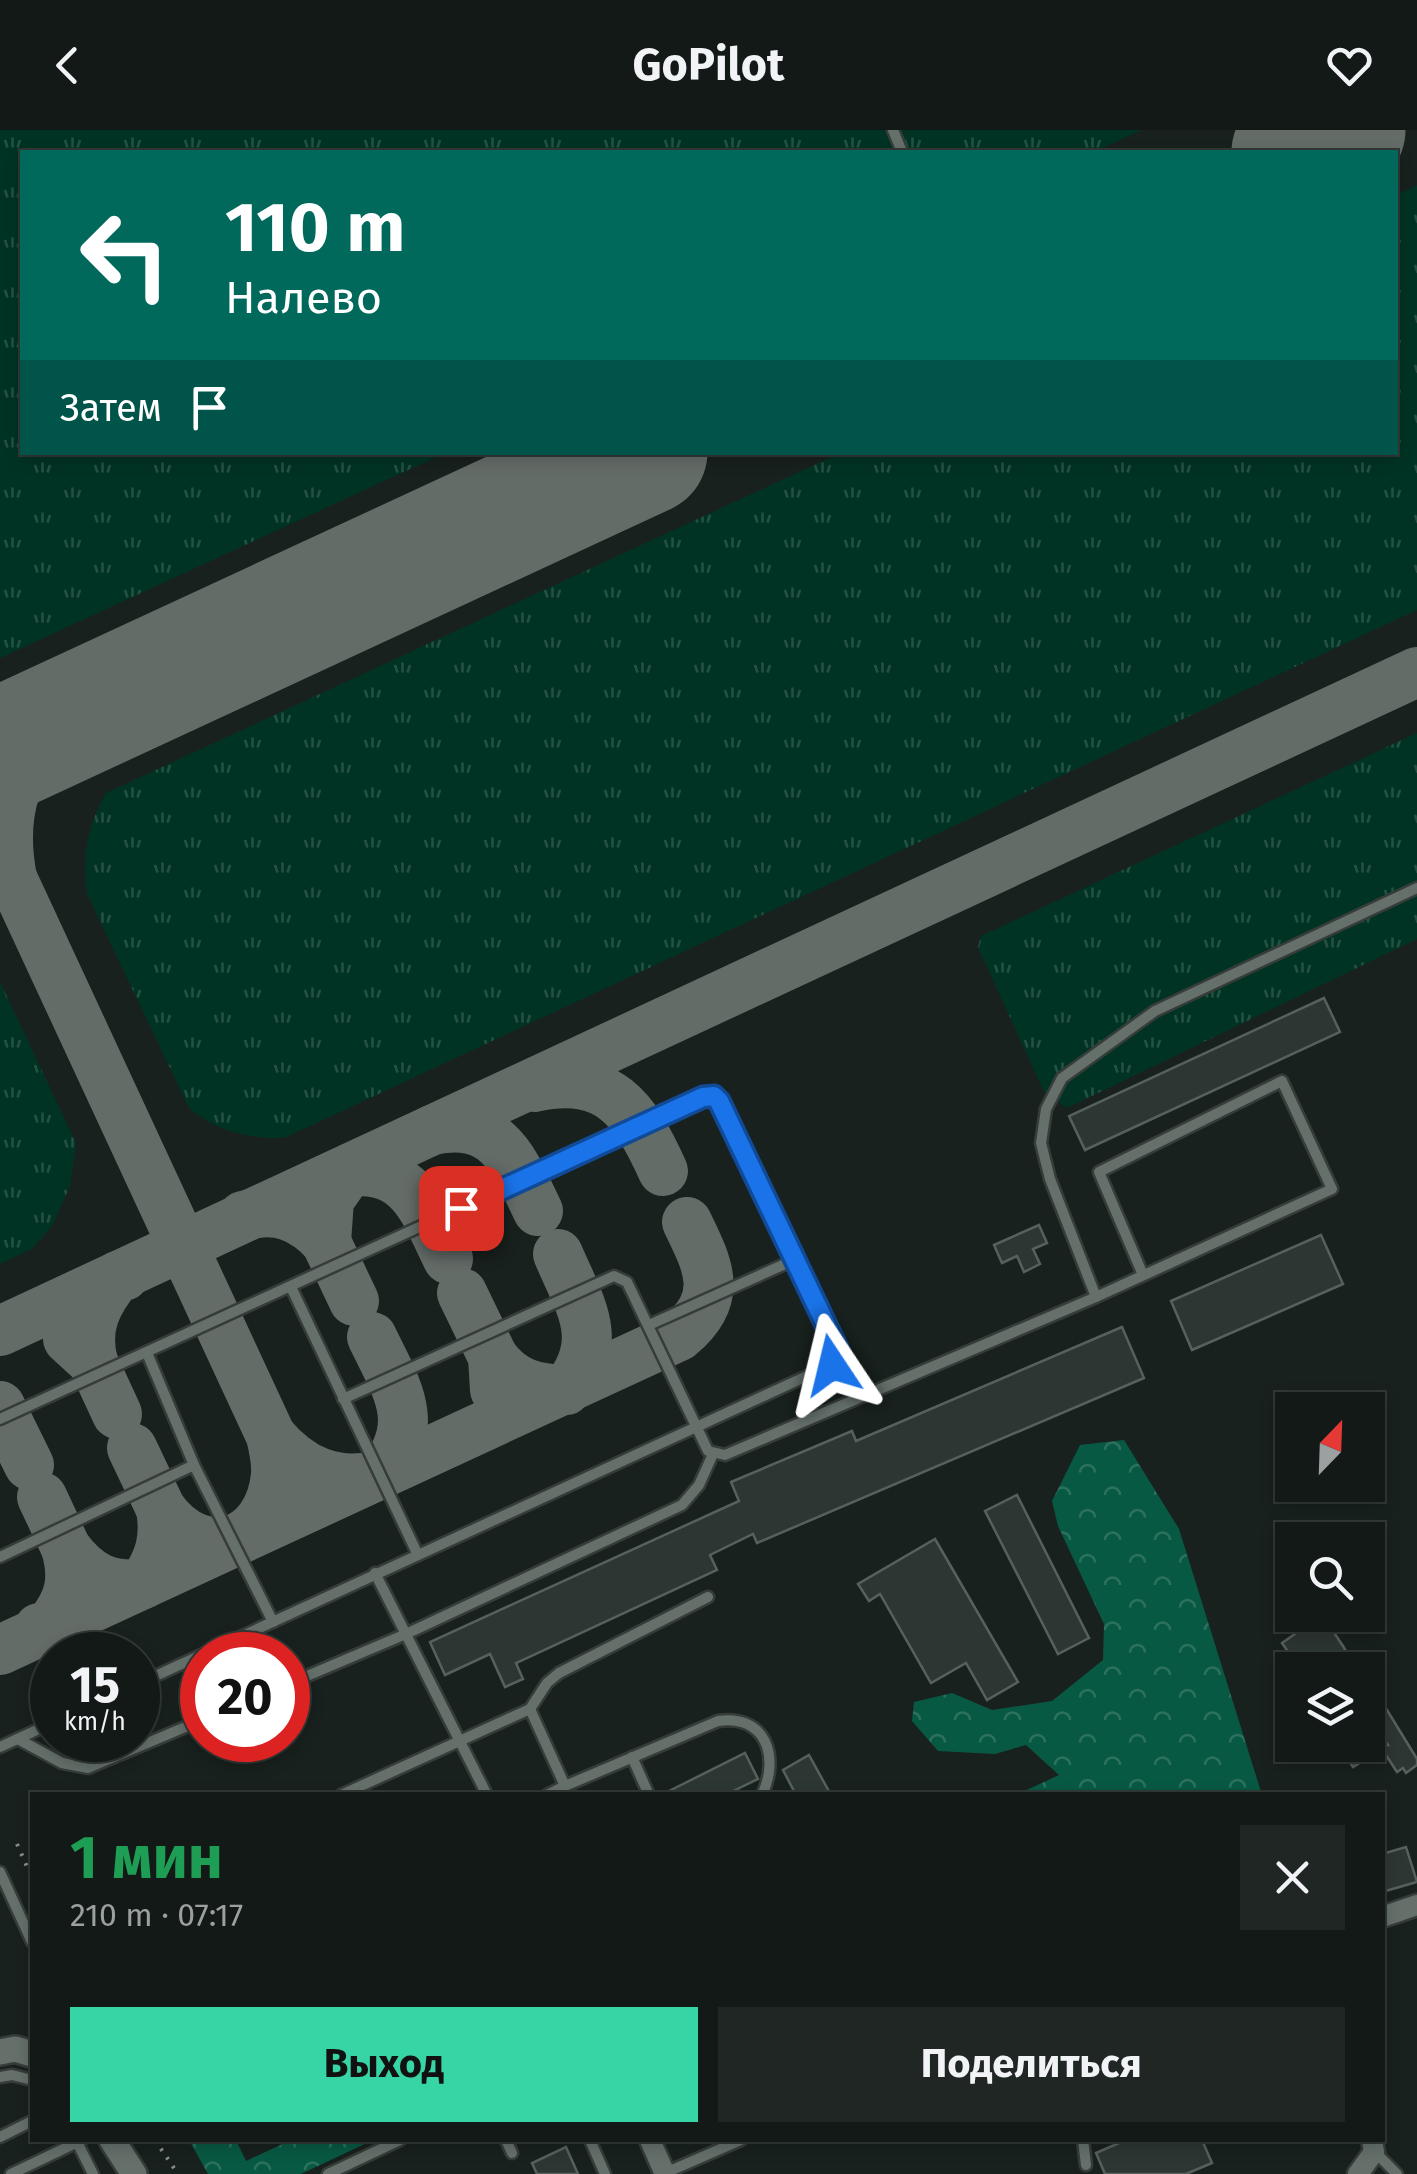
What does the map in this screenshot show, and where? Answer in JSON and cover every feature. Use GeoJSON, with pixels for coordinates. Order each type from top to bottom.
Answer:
{"type":"FeatureCollection","features":[{"type":"Feature","properties":{"kind":"main road"},"geometry":{"type":"LineString","coordinates":[[0,2052],[15,2049],[30,2053]]}},
{"type":"Feature","properties":{"kind":"main road"},"geometry":{"type":"LineString","coordinates":[[113,2142],[132,2174]]}},
{"type":"Feature","properties":{"kind":"street"},"geometry":{"type":"LineString","coordinates":[[1385,1916],[1417,1905]]}},
{"type":"Feature","properties":{"kind":"street"},"geometry":{"type":"LineString","coordinates":[[651,2142],[665,2174]]}},
{"type":"Feature","properties":{"kind":"street"},"geometry":{"type":"LineString","coordinates":[[1358,2174],[1373,2146]]}},
{"type":"Feature","properties":{"kind":"lane"},"geometry":{"type":"LineString","coordinates":[[1096,1297],[1050,1179],[1041,1143],[1046,1109],[1062,1078],[1155,1011],[1417,888]]}},
{"type":"Feature","properties":{"kind":"lane"},"geometry":{"type":"LineString","coordinates":[[713,1454],[725,1455],[1096,1297],[1332,1189],[1282,1081],[1099,1172],[1143,1275]]}},
{"type":"Feature","properties":{"kind":"lane"},"geometry":{"type":"LineString","coordinates":[[0,1419],[708,1096],[719,1101],[838,1350],[836,1360],[160,1674]]}},
{"type":"Feature","properties":{"kind":"lane"},"geometry":{"type":"LineString","coordinates":[[648,1325],[794,1260]]}},
{"type":"Feature","properties":{"kind":"lane"},"geometry":{"type":"LineString","coordinates":[[343,1400],[608,1277],[621,1277],[627,1282],[696,1428],[713,1454]]}},
{"type":"Feature","properties":{"kind":"lane"},"geometry":{"type":"LineString","coordinates":[[291,1287],[418,1553]]}},
{"type":"Feature","properties":{"kind":"lane"},"geometry":{"type":"LineString","coordinates":[[146,1353],[194,1465],[272,1622]]}},
{"type":"Feature","properties":{"kind":"lane"},"geometry":{"type":"LineString","coordinates":[[310,1675],[682,1505],[699,1485],[713,1454]]}},
{"type":"Feature","properties":{"kind":"lane"},"geometry":{"type":"LineString","coordinates":[[0,1557],[194,1465]]}},
{"type":"Feature","properties":{"kind":"lane"},"geometry":{"type":"LineString","coordinates":[[376,1573],[485,1792]]}},
{"type":"Feature","properties":{"kind":"lane"},"geometry":{"type":"LineString","coordinates":[[348,1792],[530,1710],[547,1683],[559,1673],[708,1597]]}},
{"type":"Feature","properties":{"kind":"lane"},"geometry":{"type":"LineString","coordinates":[[530,1710],[565,1786]]}},
{"type":"Feature","properties":{"kind":"lane"},"geometry":{"type":"LineString","coordinates":[[553,1792],[733,1718],[763,1736],[771,1754],[764,1792]]}},
{"type":"Feature","properties":{"kind":"lane"},"geometry":{"type":"LineString","coordinates":[[18,1739],[62,1762],[88,1768],[180,1729]]}},
{"type":"Feature","properties":{"kind":"lane"},"geometry":{"type":"LineString","coordinates":[[0,1747],[30,1733]]}},
{"type":"Feature","properties":{"kind":"lane"},"geometry":{"type":"LineString","coordinates":[[632,1758],[648,1792]]}},
{"type":"Feature","properties":{"kind":"lane"},"geometry":{"type":"LineString","coordinates":[[0,1872],[30,1938]]}},
{"type":"Feature","properties":{"kind":"lane"},"geometry":{"type":"LineString","coordinates":[[0,2077],[30,2080]]}},
{"type":"Feature","properties":{"kind":"lane"},"geometry":{"type":"LineString","coordinates":[[0,2137],[30,2122]]}},
{"type":"Feature","properties":{"kind":"lane"},"geometry":{"type":"LineString","coordinates":[[11,2174],[76,2142]]}},
{"type":"Feature","properties":{"kind":"lane"},"geometry":{"type":"LineString","coordinates":[[78,2142],[93,2174]]}},
{"type":"Feature","properties":{"kind":"lane"},"geometry":{"type":"LineString","coordinates":[[124,2142],[132,2174]]}},
{"type":"Feature","properties":{"kind":"lane"},"geometry":{"type":"LineString","coordinates":[[328,2174],[396,2142]]}},
{"type":"Feature","properties":{"kind":"lane"},"geometry":{"type":"LineString","coordinates":[[507,2142],[512,2153]]}},
{"type":"Feature","properties":{"kind":"lane"},"geometry":{"type":"LineString","coordinates":[[591,2142],[605,2174]]}},
{"type":"Feature","properties":{"kind":"lane"},"geometry":{"type":"LineString","coordinates":[[665,2174],[736,2142]]}},
{"type":"Feature","properties":{"kind":"lane"},"geometry":{"type":"LineString","coordinates":[[1083,2142],[1086,2165]]}},
{"type":"Feature","properties":{"kind":"lane"},"geometry":{"type":"LineString","coordinates":[[1373,2146],[1397,2174]]}},
{"type":"Feature","properties":{"kind":"path"},"geometry":{"type":"LineString","coordinates":[[17,1844],[30,1873]]}},
{"type":"Feature","properties":{"kind":"path"},"geometry":{"type":"LineString","coordinates":[[156,2142],[178,2174]]}},
{"type":"Feature","properties":{"kind":"green space"},"geometry":{"type":"Polygon","coordinates":[[[0,130],[1142,130],[1097,150],[20,150],[20,455],[441,455],[0,658],[0,130]]]}},
{"type":"Feature","properties":{"kind":"green space"},"geometry":{"type":"Polygon","coordinates":[[[1417,185],[1417,610],[284,1138],[233,1132],[210,1123],[189,1108],[87,894],[87,842],[106,793],[836,455],[1398,455],[1398,194],[1417,185]]]}},
{"type":"Feature","properties":{"kind":"green space"},"geometry":{"type":"Polygon","coordinates":[[[1417,733],[1417,939],[1067,1108],[1044,1092],[978,947],[981,936],[1417,733]]]}},
{"type":"Feature","properties":{"kind":"green space"},"geometry":{"type":"Polygon","coordinates":[[[0,982],[76,1143],[70,1186],[52,1226],[32,1249],[0,1264],[0,982]]]}},
{"type":"Feature","properties":{"kind":"green space"},"geometry":{"type":"Polygon","coordinates":[[[1124,1440],[1179,1529],[1261,1792],[1022,1792],[1059,1775],[1026,1745],[995,1754],[938,1751],[912,1721],[914,1702],[952,1693],[992,1710],[1052,1701],[1103,1660],[1104,1624],[1058,1526],[1052,1501],[1080,1445],[1124,1440]]]}},
{"type":"Feature","properties":{"kind":"green space"},"geometry":{"type":"Polygon","coordinates":[[[190,2142],[237,2142],[246,2161],[287,2142],[369,2142],[301,2174],[208,2174],[190,2142]]]}},
{"type":"Feature","properties":{"kind":"building"},"geometry":{"type":"Polygon","coordinates":[[[1324,998],[1340,1032],[1085,1150],[1069,1116],[1324,998]]]}},
{"type":"Feature","properties":{"kind":"building"},"geometry":{"type":"Polygon","coordinates":[[[1039,1225],[1047,1243],[1033,1249],[1040,1264],[1024,1272],[1017,1256],[1002,1263],[994,1245],[1039,1225]]]}},
{"type":"Feature","properties":{"kind":"building"},"geometry":{"type":"Polygon","coordinates":[[[1321,1235],[1343,1284],[1192,1350],[1171,1301],[1321,1235]]]}},
{"type":"Feature","properties":{"kind":"building"},"geometry":{"type":"Polygon","coordinates":[[[1122,1327],[1144,1378],[757,1543],[753,1534],[710,1555],[717,1570],[516,1663],[523,1679],[505,1687],[490,1654],[445,1675],[430,1642],[739,1501],[731,1482],[852,1431],[856,1441],[1122,1327]]]}},
{"type":"Feature","properties":{"kind":"building"},"geometry":{"type":"Polygon","coordinates":[[[1017,1495],[1089,1638],[1058,1654],[985,1511],[1017,1495]]]}},
{"type":"Feature","properties":{"kind":"building"},"geometry":{"type":"Polygon","coordinates":[[[935,1539],[1018,1682],[987,1700],[966,1663],[931,1683],[880,1594],[869,1601],[858,1584],[935,1539]]]}},
{"type":"Feature","properties":{"kind":"building"},"geometry":{"type":"Polygon","coordinates":[[[1298,1632],[1334,1632],[1346,1652],[1288,1652],[1282,1643],[1298,1632]]]}},
{"type":"Feature","properties":{"kind":"building"},"geometry":{"type":"Polygon","coordinates":[[[1385,1707],[1417,1765],[1406,1773],[1403,1768],[1397,1772],[1385,1754],[1385,1707]]]}},
{"type":"Feature","properties":{"kind":"building"},"geometry":{"type":"Polygon","coordinates":[[[745,1753],[758,1779],[731,1792],[667,1792],[745,1753]]]}},
{"type":"Feature","properties":{"kind":"building"},"geometry":{"type":"Polygon","coordinates":[[[809,1755],[829,1792],[794,1792],[783,1770],[809,1755]]]}},
{"type":"Feature","properties":{"kind":"building"},"geometry":{"type":"Polygon","coordinates":[[[1406,1847],[1417,1882],[1385,1891],[1385,1853],[1406,1847]]]}},
{"type":"Feature","properties":{"kind":"building"},"geometry":{"type":"Polygon","coordinates":[[[1121,2142],[1203,2142],[1212,2163],[1186,2174],[1105,2174],[1096,2153],[1121,2142]]]}},
{"type":"Feature","properties":{"kind":"building"},"geometry":{"type":"Polygon","coordinates":[[[566,2147],[578,2174],[537,2174],[532,2163],[566,2147]]]}},
{"type":"Feature","properties":{"kind":"taxiway"},"geometry":{"type":"LineString","coordinates":[[0,1331],[1417,672]]}},
{"type":"Feature","properties":{"kind":"taxiway"},"geometry":{"type":"LineString","coordinates":[[12,878],[8,833],[15,792],[33,754],[64,721]]}},
{"type":"Feature","properties":{"kind":"taxiway"},"geometry":{"type":"LineString","coordinates":[[0,861],[12,878],[271,1436]]}},
{"type":"Feature","properties":{"kind":"taxiway"},"geometry":{"type":"LineString","coordinates":[[534,1087],[582,1085],[616,1100],[642,1129],[663,1171]]}},
{"type":"Feature","properties":{"kind":"taxiway"},"geometry":{"type":"LineString","coordinates":[[432,1130],[455,1127],[489,1137],[512,1160],[538,1211]]}},
{"type":"Feature","properties":{"kind":"taxiway"},"geometry":{"type":"LineString","coordinates":[[243,1216],[267,1212],[289,1216],[326,1242],[329,1200],[351,1168]]}},
{"type":"Feature","properties":{"kind":"taxiway"},"geometry":{"type":"LineString","coordinates":[[341,1173],[364,1171],[399,1182],[421,1206],[448,1259]]}},
{"type":"Feature","properties":{"kind":"taxiway"},"geometry":{"type":"LineString","coordinates":[[0,1650],[679,1336],[703,1308],[709,1282],[702,1253],[687,1222]]}},
{"type":"Feature","properties":{"kind":"taxiway"},"geometry":{"type":"LineString","coordinates":[[326,1242],[354,1301]]}},
{"type":"Feature","properties":{"kind":"taxiway"},"geometry":{"type":"LineString","coordinates":[[493,1357],[516,1379],[544,1388],[566,1390],[578,1372],[585,1355],[585,1322],[558,1254]]}},
{"type":"Feature","properties":{"kind":"taxiway"},"geometry":{"type":"LineString","coordinates":[[93,1362],[90,1338],[94,1316],[110,1286],[118,1276],[124,1276]]}},
{"type":"Feature","properties":{"kind":"taxiway"},"geometry":{"type":"LineString","coordinates":[[462,1293],[493,1357],[495,1390]]}},
{"type":"Feature","properties":{"kind":"taxiway"},"geometry":{"type":"LineString","coordinates":[[39,1628],[49,1626],[66,1599],[70,1580],[66,1548],[99,1578],[119,1584],[143,1584],[160,1548],[161,1509],[178,1527],[196,1538],[232,1540],[248,1532],[271,1499],[276,1470],[271,1436],[294,1458],[320,1473],[348,1478],[380,1475],[393,1457],[403,1423],[397,1390],[372,1337]]}},
{"type":"Feature","properties":{"kind":"taxiway"},"geometry":{"type":"LineString","coordinates":[[68,1339],[93,1362],[117,1414]]}},
{"type":"Feature","properties":{"kind":"taxiway"},"geometry":{"type":"LineString","coordinates":[[0,1406],[29,1465]]}},
{"type":"Feature","properties":{"kind":"taxiway"},"geometry":{"type":"LineString","coordinates":[[132,1448],[161,1509]]}},
{"type":"Feature","properties":{"kind":"taxiway"},"geometry":{"type":"LineString","coordinates":[[42,1497],[66,1548]]}},
{"type":"Feature","properties":{"kind":"runway"},"geometry":{"type":"LineString","coordinates":[[1298,150],[1343,130]]}},
{"type":"Feature","properties":{"kind":"runway"},"geometry":{"type":"LineString","coordinates":[[0,751],[639,455]]}},
{"type":"Feature","properties":{"kind":"route"},"geometry":{"type":"LineString","coordinates":[[461,1208],[703,1097],[714,1096],[838,1350],[832,1365]]}}]}
